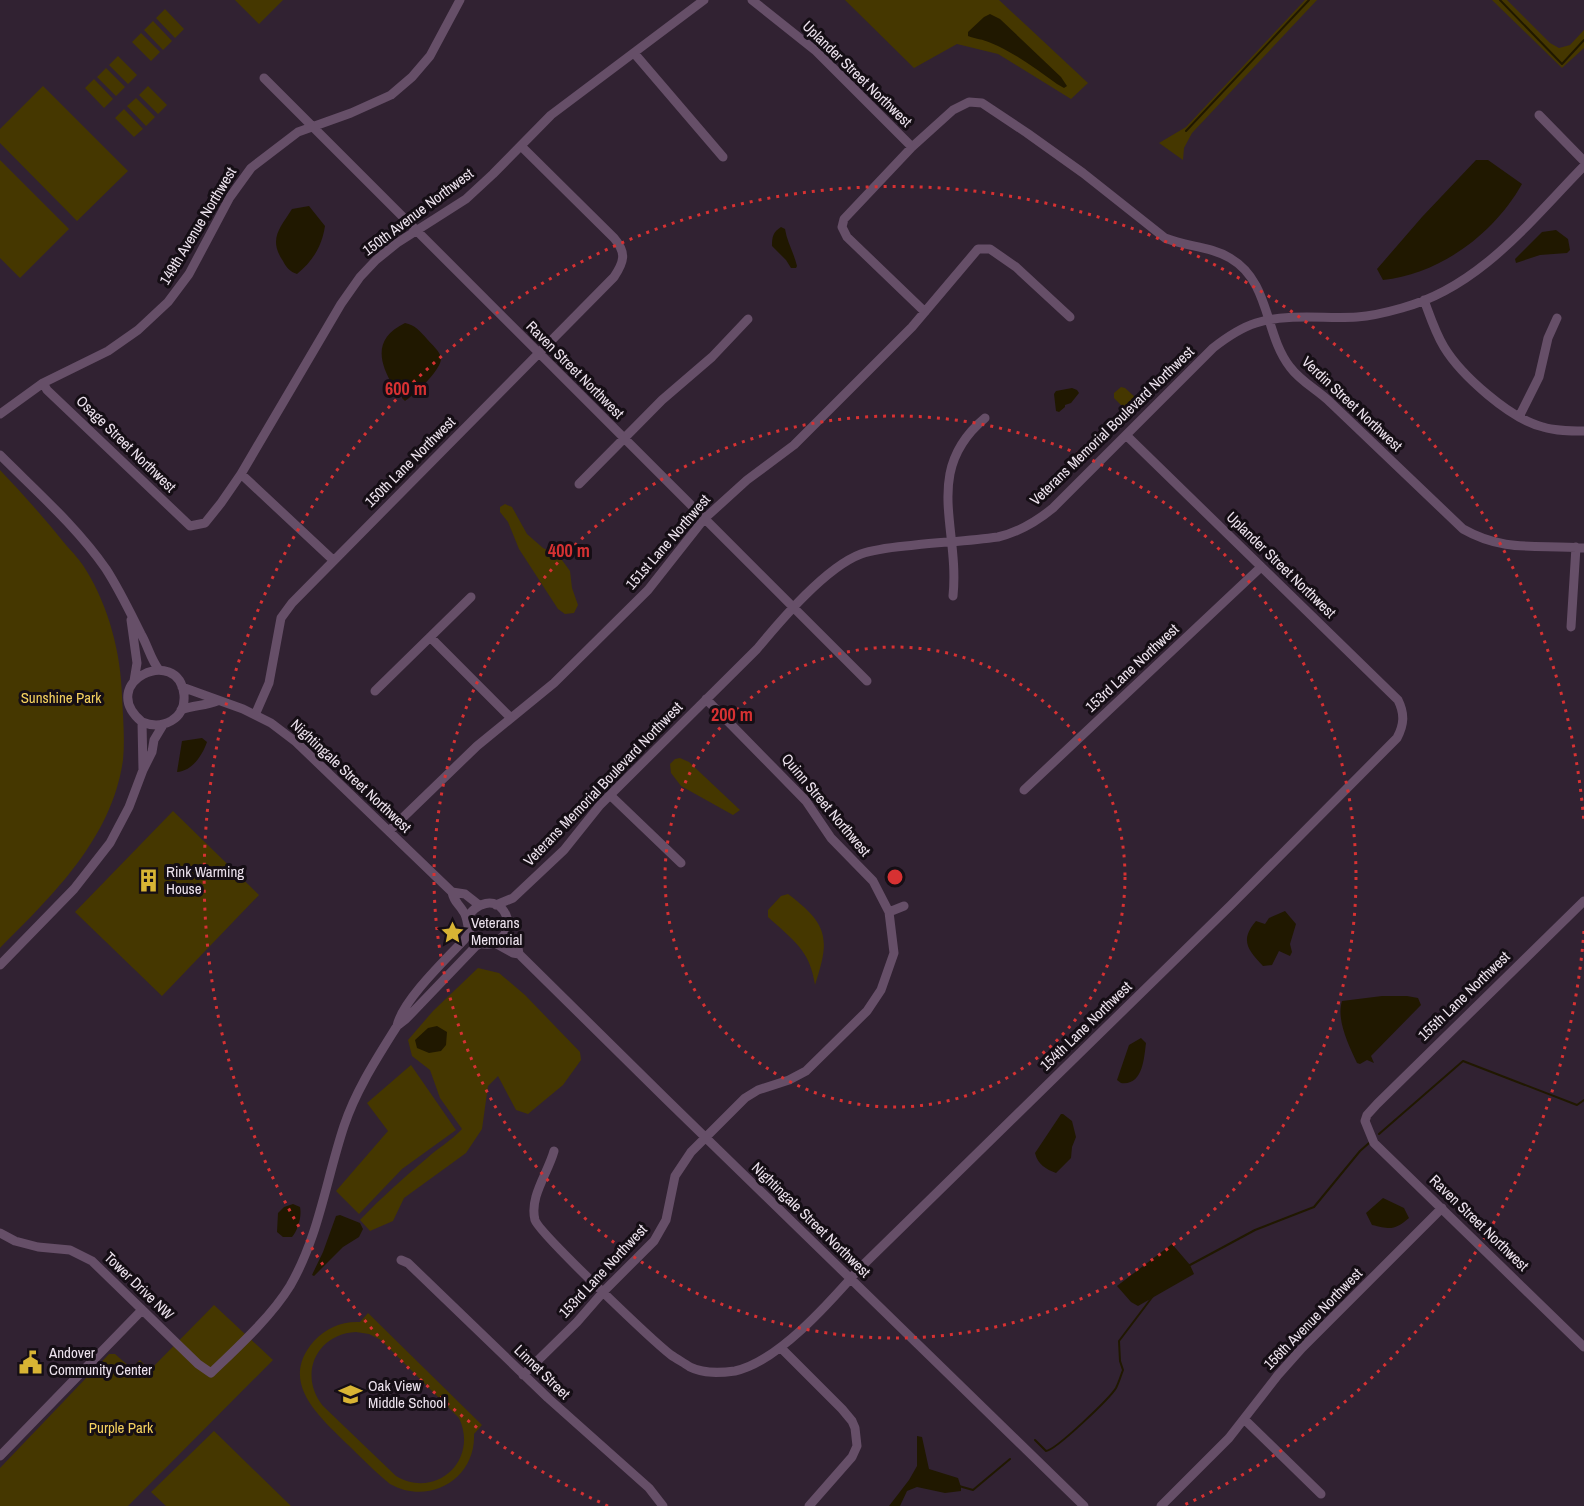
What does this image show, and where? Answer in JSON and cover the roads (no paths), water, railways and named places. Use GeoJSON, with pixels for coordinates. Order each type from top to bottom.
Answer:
{"type":"FeatureCollection","features":[{"type":"Feature","properties":{"kind":"street","name":"149th Avenue Northwest"},"geometry":{"type":"LineString","coordinates":[[0,414],[43,382],[108,351],[138,330],[168,302],[189,274],[230,197],[251,168],[298,132],[351,113],[391,95],[412,77],[430,56],[460,0]]}},
{"type":"Feature","properties":{"kind":"street","name":"150th Avenue Northwest"},"geometry":{"type":"LineString","coordinates":[[190,526],[205,523],[242,474],[347,295],[376,260],[415,231],[466,199],[551,115],[704,0]]}},
{"type":"Feature","properties":{"kind":"street","name":"Uplander Street Northwest"},"geometry":{"type":"LineString","coordinates":[[752,0],[816,51],[912,147]]}},
{"type":"Feature","properties":{"kind":"street"},"geometry":{"type":"LineString","coordinates":[[634,53],[723,157]]}},
{"type":"Feature","properties":{"kind":"street","name":"Raven Street Northwest"},"geometry":{"type":"LineString","coordinates":[[264,78],[622,439],[867,681]]}},
{"type":"Feature","properties":{"kind":"street","name":"Verdin Street Northwest"},"geometry":{"type":"LineString","coordinates":[[912,147],[952,110],[969,102],[982,103],[1083,173],[1165,238],[1181,245],[1212,249],[1232,258],[1250,275],[1270,320],[1282,356],[1290,368],[1322,394],[1463,529],[1494,543],[1580,548]]}},
{"type":"Feature","properties":{"kind":"street"},"geometry":{"type":"LineString","coordinates":[[1539,115],[1584,161]]}},
{"type":"Feature","properties":{"kind":"street","name":"150th Lane Northwest"},"geometry":{"type":"LineString","coordinates":[[255,715],[269,683],[281,618],[292,603],[614,277],[622,264],[623,251],[614,238],[521,146]]}},
{"type":"Feature","properties":{"kind":"street"},"geometry":{"type":"LineString","coordinates":[[912,147],[844,219],[842,227],[847,237],[925,312]]}},
{"type":"Feature","properties":{"kind":"street","name":"Veterans Memorial Boulevard Northwest"},"geometry":{"type":"LineString","coordinates":[[496,905],[513,898],[574,838],[609,795],[840,564],[861,554],[888,548],[998,537],[1012,534],[1027,526],[1053,507],[1221,342],[1242,328],[1270,320],[1359,316],[1404,307],[1424,300],[1464,279],[1501,252],[1584,166]]}},
{"type":"Feature","properties":{"kind":"street","name":"151st Lane Northwest"},"geometry":{"type":"LineString","coordinates":[[389,831],[477,746],[554,683],[648,590],[704,519],[747,480],[794,445],[925,312],[978,249],[990,249],[1044,291],[1070,317]]}},
{"type":"Feature","properties":{"kind":"street"},"geometry":{"type":"LineString","coordinates":[[1424,300],[1435,330],[1451,357],[1486,392],[1519,417],[1541,427],[1584,431]]}},
{"type":"Feature","properties":{"kind":"street"},"geometry":{"type":"LineString","coordinates":[[1519,417],[1539,377],[1548,338],[1557,318]]}},
{"type":"Feature","properties":{"kind":"street"},"geometry":{"type":"LineString","coordinates":[[579,484],[622,439],[662,400],[712,357],[748,319]]}},
{"type":"Feature","properties":{"kind":"street","name":"Osage Street Northwest"},"geometry":{"type":"LineString","coordinates":[[43,382],[47,390],[190,526]]}},
{"type":"Feature","properties":{"kind":"street"},"geometry":{"type":"LineString","coordinates":[[952,596],[954,568],[947,482],[950,468],[962,441],[985,418]]}},
{"type":"Feature","properties":{"kind":"street","name":"Uplander Street Northwest"},"geometry":{"type":"LineString","coordinates":[[1127,436],[1398,700],[1403,710],[1403,721]]}},
{"type":"Feature","properties":{"kind":"street"},"geometry":{"type":"LineString","coordinates":[[0,455],[98,558],[112,579],[142,635],[150,657],[159,670]]}},
{"type":"Feature","properties":{"kind":"street"},"geometry":{"type":"LineString","coordinates":[[242,474],[333,560]]}},
{"type":"Feature","properties":{"kind":"street"},"geometry":{"type":"LineString","coordinates":[[1571,627],[1580,548]]}},
{"type":"Feature","properties":{"kind":"street","name":"153rd Lane Northwest"},"geometry":{"type":"LineString","coordinates":[[1024,790],[1261,567]]}},
{"type":"Feature","properties":{"kind":"street"},"geometry":{"type":"LineString","coordinates":[[375,691],[471,597]]}},
{"type":"Feature","properties":{"kind":"street"},"geometry":{"type":"LineString","coordinates":[[131,618],[137,663],[128,699],[130,708],[142,722],[151,725],[163,725],[176,718],[184,702],[182,687],[175,677],[159,670],[141,674],[134,681]]}},
{"type":"Feature","properties":{"kind":"street"},"geometry":{"type":"LineString","coordinates":[[430,637],[511,718]]}},
{"type":"Feature","properties":{"kind":"street","name":"Nightingale Street Northwest"},"geometry":{"type":"LineString","coordinates":[[182,687],[255,715],[271,723],[296,742],[452,892],[454,902],[463,910],[467,919],[469,933]]}},
{"type":"Feature","properties":{"kind":"street","name":"Quinn Street Northwest"},"geometry":{"type":"LineString","coordinates":[[706,699],[806,801],[831,837],[873,882],[889,912]]}},
{"type":"Feature","properties":{"kind":"street"},"geometry":{"type":"LineString","coordinates":[[181,710],[217,701]]}},
{"type":"Feature","properties":{"kind":"street","name":"154th Lane Northwest"},"geometry":{"type":"LineString","coordinates":[[554,1150],[550,1167],[534,1202],[536,1222],[604,1291],[671,1355],[693,1368],[710,1373],[735,1371],[767,1358],[781,1348],[1378,758],[1397,738],[1403,721]]}},
{"type":"Feature","properties":{"kind":"street"},"geometry":{"type":"LineString","coordinates":[[142,722],[143,770]]}},
{"type":"Feature","properties":{"kind":"street"},"geometry":{"type":"LineString","coordinates":[[0,965],[74,889],[100,858],[121,825],[152,752],[154,740],[163,725]]}},
{"type":"Feature","properties":{"kind":"street"},"geometry":{"type":"LineString","coordinates":[[609,795],[681,863]]}},
{"type":"Feature","properties":{"kind":"street","name":"Nightingale Street Northwest"},"geometry":{"type":"LineString","coordinates":[[452,892],[465,894],[479,905],[486,903],[496,905]]}},
{"type":"Feature","properties":{"kind":"street","name":"Nightingale Street Northwest"},"geometry":{"type":"LineString","coordinates":[[513,898],[513,905],[507,915],[507,930],[519,954]]}},
{"type":"Feature","properties":{"kind":"street","name":"155th Lane Northwest"},"geometry":{"type":"LineString","coordinates":[[1367,1115],[1584,901]]}},
{"type":"Feature","properties":{"kind":"street"},"geometry":{"type":"LineString","coordinates":[[467,919],[474,908],[479,905]]}},
{"type":"Feature","properties":{"kind":"street"},"geometry":{"type":"LineString","coordinates":[[496,905],[507,915]]}},
{"type":"Feature","properties":{"kind":"street"},"geometry":{"type":"LineString","coordinates":[[889,912],[904,906]]}},
{"type":"Feature","properties":{"kind":"street","name":"153rd Lane Northwest"},"geometry":{"type":"LineString","coordinates":[[523,1375],[654,1241],[666,1220],[675,1176],[686,1157],[745,1098],[758,1090],[789,1080],[806,1071],[867,1011],[881,990],[894,953],[889,912]]}},
{"type":"Feature","properties":{"kind":"street"},"geometry":{"type":"LineString","coordinates":[[495,943],[505,935],[507,930]]}},
{"type":"Feature","properties":{"kind":"street"},"geometry":{"type":"LineString","coordinates":[[397,1026],[398,1019],[415,995],[469,933],[473,939],[482,943]]}},
{"type":"Feature","properties":{"kind":"street"},"geometry":{"type":"LineString","coordinates":[[397,1026],[476,946],[482,943]]}},
{"type":"Feature","properties":{"kind":"street","name":"Nightingale Street Northwest"},"geometry":{"type":"LineString","coordinates":[[482,943],[495,943],[519,954],[1084,1506]]}},
{"type":"Feature","properties":{"kind":"street","name":"Tower Drive NW"},"geometry":{"type":"LineString","coordinates":[[0,1233],[15,1241],[38,1247],[70,1250],[92,1261],[198,1364],[211,1373],[272,1310],[289,1287],[317,1226],[345,1124],[367,1074],[397,1026]]}},
{"type":"Feature","properties":{"kind":"street","name":"Raven Street Northwest"},"geometry":{"type":"LineString","coordinates":[[1367,1115],[1365,1121],[1374,1143],[1584,1347]]}},
{"type":"Feature","properties":{"kind":"street","name":"156th Avenue Northwest"},"geometry":{"type":"LineString","coordinates":[[1161,1506],[1229,1438],[1278,1374],[1302,1348],[1442,1208]]}},
{"type":"Feature","properties":{"kind":"street","name":"Linnet Street"},"geometry":{"type":"LineString","coordinates":[[401,1260],[408,1263],[523,1375],[649,1488],[663,1506]]}},
{"type":"Feature","properties":{"kind":"street"},"geometry":{"type":"LineString","coordinates":[[0,1456],[142,1310]]}},
{"type":"Feature","properties":{"kind":"street"},"geometry":{"type":"LineString","coordinates":[[781,1348],[852,1421],[856,1438],[857,1446],[852,1457],[809,1506]]}},
{"type":"Feature","properties":{"kind":"street"},"geometry":{"type":"LineString","coordinates":[[1244,1419],[1321,1494]]}},
{"type":"Feature","properties":{"kind":"waterway"},"geometry":{"type":"LineString","coordinates":[[1186,131],[1309,0]]}},
{"type":"Feature","properties":{"kind":"waterway"},"geometry":{"type":"LineString","coordinates":[[1500,0],[1562,64],[1584,40]]}},
{"type":"Feature","properties":{"kind":"waterway"},"geometry":{"type":"LineString","coordinates":[[1379,1134],[1463,1061],[1577,1105],[1584,1100]]}},
{"type":"Feature","properties":{"kind":"waterway"},"geometry":{"type":"LineString","coordinates":[[1190,1265],[1255,1230],[1314,1207],[1369,1143]]}},
{"type":"Feature","properties":{"kind":"waterway"},"geometry":{"type":"LineString","coordinates":[[1035,1440],[1046,1451],[1052,1448],[1112,1394],[1123,1370],[1119,1341],[1153,1296]]}},
{"type":"Feature","properties":{"kind":"waterway"},"geometry":{"type":"LineString","coordinates":[[959,1486],[973,1490],[1010,1459]]}},
{"type":"Feature","properties":{"kind":"place","name":"Rink Warming House"},"geometry":{"type":"Point","coordinates":[148,881]}},
{"type":"Feature","properties":{"kind":"place","name":"Veterans Memorial"},"geometry":{"type":"Point","coordinates":[453,932]}},
{"type":"Feature","properties":{"kind":"place","name":"Andover Community Center"},"geometry":{"type":"Point","coordinates":[31,1362]}},
{"type":"Feature","properties":{"kind":"place","name":"Oak View Middle School"},"geometry":{"type":"Point","coordinates":[350,1395]}},
{"type":"Feature","properties":{"kind":"park label","name":"Sunshine Park"},"geometry":{"type":"Point","coordinates":[61,698]}},
{"type":"Feature","properties":{"kind":"park label","name":"Purple Park"},"geometry":{"type":"Point","coordinates":[121,1428]}}]}
